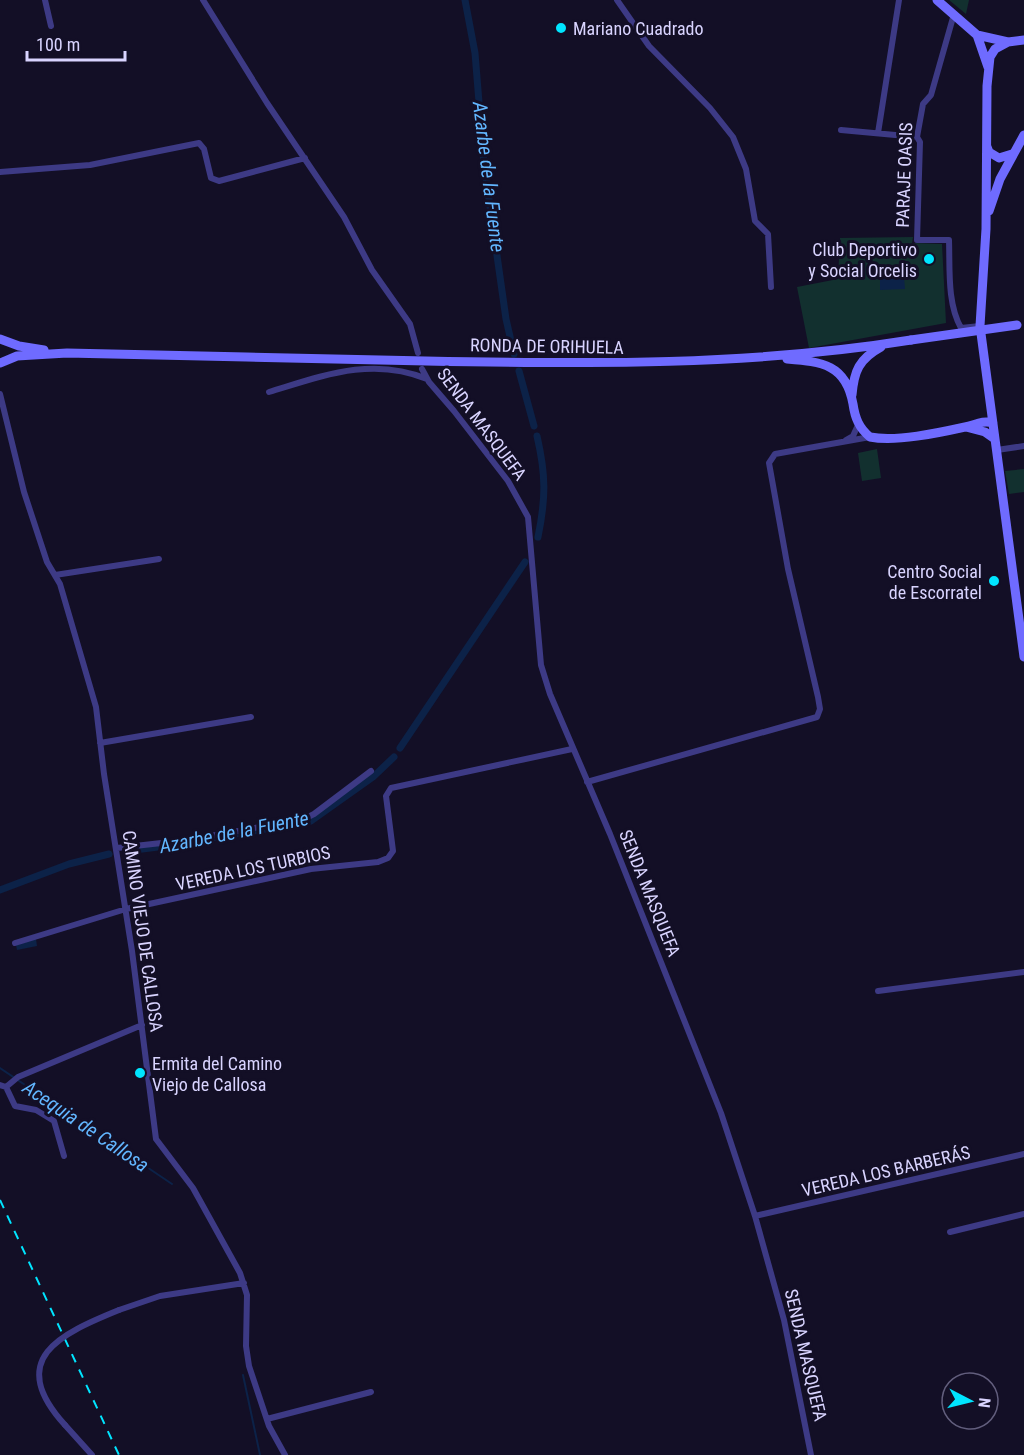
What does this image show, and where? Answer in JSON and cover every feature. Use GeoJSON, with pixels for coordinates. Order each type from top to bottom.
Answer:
{"type":"FeatureCollection","features":[{"type":"Feature","properties":{"kind":"main road"},"geometry":{"type":"LineString","coordinates":[[937,0],[977,35],[989,72]]}},
{"type":"Feature","properties":{"kind":"main road"},"geometry":{"type":"LineString","coordinates":[[977,35],[1008,42],[1024,40]]}},
{"type":"Feature","properties":{"kind":"main road"},"geometry":{"type":"LineString","coordinates":[[1008,42],[995,49],[990,57],[986,228],[980,326],[1024,657]]}},
{"type":"Feature","properties":{"kind":"main road"},"geometry":{"type":"LineString","coordinates":[[986,228],[990,205],[1012,154],[1024,135]]}},
{"type":"Feature","properties":{"kind":"main road"},"geometry":{"type":"LineString","coordinates":[[987,147],[993,156],[999,158],[1012,154]]}},
{"type":"Feature","properties":{"kind":"main road","name":"RONDA DE ORIHUELA"},"geometry":{"type":"LineString","coordinates":[[0,362],[17,356],[67,353],[543,364],[680,363],[764,357],[889,343],[1022,324]]}},
{"type":"Feature","properties":{"kind":"main road","name":"RONDA DE ORIHUELA"},"geometry":{"type":"LineString","coordinates":[[0,339],[19,346],[67,353]]}},
{"type":"Feature","properties":{"kind":"main road","name":"RONDA DE ORIHUELA"},"geometry":{"type":"LineString","coordinates":[[0,339],[3,351],[0,362]]}},
{"type":"Feature","properties":{"kind":"main road"},"geometry":{"type":"LineString","coordinates":[[852,401],[856,367],[868,354],[889,343]]}},
{"type":"Feature","properties":{"kind":"main road"},"geometry":{"type":"LineString","coordinates":[[764,357],[817,362],[838,372],[847,384],[858,425],[870,437],[891,438],[966,427],[981,428],[993,423]]}},
{"type":"Feature","properties":{"kind":"main road"},"geometry":{"type":"LineString","coordinates":[[966,427],[983,418],[988,398]]}},
{"type":"Feature","properties":{"kind":"main road"},"geometry":{"type":"LineString","coordinates":[[966,427],[985,432],[995,439]]}},
{"type":"Feature","properties":{"kind":"street"},"geometry":{"type":"LineString","coordinates":[[45,0],[51,26]]}},
{"type":"Feature","properties":{"kind":"street"},"geometry":{"type":"LineString","coordinates":[[203,0],[267,103],[344,217],[372,270],[410,324],[418,352]]}},
{"type":"Feature","properties":{"kind":"street"},"geometry":{"type":"LineString","coordinates":[[617,0],[638,33],[666,65],[710,108],[740,150],[750,188],[755,221],[768,234],[770,242],[771,287]]}},
{"type":"Feature","properties":{"kind":"street"},"geometry":{"type":"LineString","coordinates":[[878,133],[899,0]]}},
{"type":"Feature","properties":{"kind":"street","name":"PARAJE OASIS"},"geometry":{"type":"LineString","coordinates":[[954,14],[931,95],[923,104],[917,137],[920,142],[917,240],[949,240],[951,287],[956,318],[962,328],[980,326]]}},
{"type":"Feature","properties":{"kind":"street"},"geometry":{"type":"LineString","coordinates":[[841,130],[917,137]]}},
{"type":"Feature","properties":{"kind":"street"},"geometry":{"type":"LineString","coordinates":[[0,172],[90,165],[199,143],[204,149],[212,178],[219,182],[305,158]]}},
{"type":"Feature","properties":{"kind":"street"},"geometry":{"type":"LineString","coordinates":[[269,392],[344,369],[409,372],[427,379]]}},
{"type":"Feature","properties":{"kind":"street","name":"SENDA MASQUEFA"},"geometry":{"type":"LineString","coordinates":[[422,369],[427,379],[476,439],[523,506],[530,534],[541,665],[572,749],[684,1017],[756,1216],[784,1320],[811,1455]]}},
{"type":"Feature","properties":{"kind":"street","name":"CAMINO VIEJO DE CALLOSA"},"geometry":{"type":"LineString","coordinates":[[0,394],[27,500],[47,562],[55,575],[94,699],[126,909],[156,1139],[193,1188],[244,1283],[247,1295],[248,1356],[267,1419],[285,1455]]}},
{"type":"Feature","properties":{"kind":"street"},"geometry":{"type":"LineString","coordinates":[[843,442],[852,436],[858,425]]}},
{"type":"Feature","properties":{"kind":"street"},"geometry":{"type":"LineString","coordinates":[[587,782],[817,717],[820,709],[818,697],[790,576],[768,464],[775,454],[870,437]]}},
{"type":"Feature","properties":{"kind":"street"},"geometry":{"type":"LineString","coordinates":[[997,450],[1024,446]]}},
{"type":"Feature","properties":{"kind":"street"},"geometry":{"type":"LineString","coordinates":[[55,575],[159,559]]}},
{"type":"Feature","properties":{"kind":"street"},"geometry":{"type":"LineString","coordinates":[[100,742],[251,717]]}},
{"type":"Feature","properties":{"kind":"street","name":"VEREDA LOS TURBIOS"},"geometry":{"type":"LineString","coordinates":[[15,943],[126,909],[311,869],[378,862],[388,858],[393,851],[386,796],[391,788],[572,749]]}},
{"type":"Feature","properties":{"kind":"street"},"geometry":{"type":"LineString","coordinates":[[117,848],[188,840],[304,819],[371,771]]}},
{"type":"Feature","properties":{"kind":"street"},"geometry":{"type":"LineString","coordinates":[[878,991],[1024,972]]}},
{"type":"Feature","properties":{"kind":"street"},"geometry":{"type":"LineString","coordinates":[[64,1156],[54,1122],[31,1108],[15,1106],[3,1086],[142,1025]]}},
{"type":"Feature","properties":{"kind":"street","name":"VEREDA LOS BARBERÁS"},"geometry":{"type":"LineString","coordinates":[[756,1216],[1024,1154]]}},
{"type":"Feature","properties":{"kind":"street"},"geometry":{"type":"LineString","coordinates":[[950,1232],[1024,1214]]}},
{"type":"Feature","properties":{"kind":"street"},"geometry":{"type":"LineString","coordinates":[[92,1455],[46,1402],[40,1376],[46,1352],[62,1336],[119,1310],[160,1296],[244,1283]]}},
{"type":"Feature","properties":{"kind":"street"},"geometry":{"type":"LineString","coordinates":[[267,1419],[371,1392]]}},
{"type":"Feature","properties":{"kind":"green space"},"geometry":{"type":"Polygon","coordinates":[[[949,0],[969,0],[966,14],[949,0]]]}},
{"type":"Feature","properties":{"kind":"green space"},"geometry":{"type":"Polygon","coordinates":[[[913,237],[912,243],[942,244],[946,323],[809,348],[797,287],[838,279],[840,238],[913,237]]]}},
{"type":"Feature","properties":{"kind":"green space"},"geometry":{"type":"Polygon","coordinates":[[[877,449],[881,478],[862,481],[858,453],[877,449]]]}},
{"type":"Feature","properties":{"kind":"green space"},"geometry":{"type":"Polygon","coordinates":[[[1024,469],[1024,492],[1009,494],[1005,471],[1024,469]]]}},
{"type":"Feature","properties":{"kind":"water"},"geometry":{"type":"Polygon","coordinates":[[[880,277],[904,277],[905,289],[880,290],[880,277]]]}},
{"type":"Feature","properties":{"kind":"water"},"geometry":{"type":"Polygon","coordinates":[[[36,939],[37,946],[17,950],[16,945],[36,939]]]}},
{"type":"Feature","properties":{"kind":"waterway","name":"Azarbe de la Fuente"},"geometry":{"type":"LineString","coordinates":[[465,0],[475,53],[484,164],[506,319],[514,354]]}},
{"type":"Feature","properties":{"kind":"waterway","name":"Azarbe de la Fuente"},"geometry":{"type":"LineString","coordinates":[[519,371],[534,426]]}},
{"type":"Feature","properties":{"kind":"waterway","name":"Azarbe de la Fuente"},"geometry":{"type":"LineString","coordinates":[[537,436],[544,487],[538,537]]}},
{"type":"Feature","properties":{"kind":"waterway","name":"Azarbe de la Fuente"},"geometry":{"type":"LineString","coordinates":[[400,748],[525,562]]}},
{"type":"Feature","properties":{"kind":"waterway","name":"Azarbe de la Fuente"},"geometry":{"type":"LineString","coordinates":[[195,841],[311,821],[373,777],[394,757]]}},
{"type":"Feature","properties":{"kind":"waterway","name":"Azarbe de la Fuente"},"geometry":{"type":"LineString","coordinates":[[127,851],[181,844]]}},
{"type":"Feature","properties":{"kind":"waterway","name":"Azarbe de la Fuente"},"geometry":{"type":"LineString","coordinates":[[0,890],[69,864],[109,854]]}},
{"type":"Feature","properties":{"kind":"waterway","name":"Acequia de Callosa"},"geometry":{"type":"LineString","coordinates":[[0,1068],[172,1184]]}},
{"type":"Feature","properties":{"kind":"waterway","name":"Acequia de Callosa"},"geometry":{"type":"LineString","coordinates":[[243,1375],[260,1455]]}},
{"type":"Feature","properties":{"kind":"railway"},"geometry":{"type":"LineString","coordinates":[[0,1200],[119,1455]]}},
{"type":"Feature","properties":{"kind":"place","name":"Mariano Cuadrado"},"geometry":{"type":"Point","coordinates":[561,28]}},
{"type":"Feature","properties":{"kind":"place","name":"Club Deportivo y Social Orcelis"},"geometry":{"type":"Point","coordinates":[929,259]}},
{"type":"Feature","properties":{"kind":"place","name":"Centro Social de Escorratel"},"geometry":{"type":"Point","coordinates":[994,581]}},
{"type":"Feature","properties":{"kind":"place","name":"Ermita del Camino Viejo de Callosa"},"geometry":{"type":"Point","coordinates":[140,1073]}}]}
